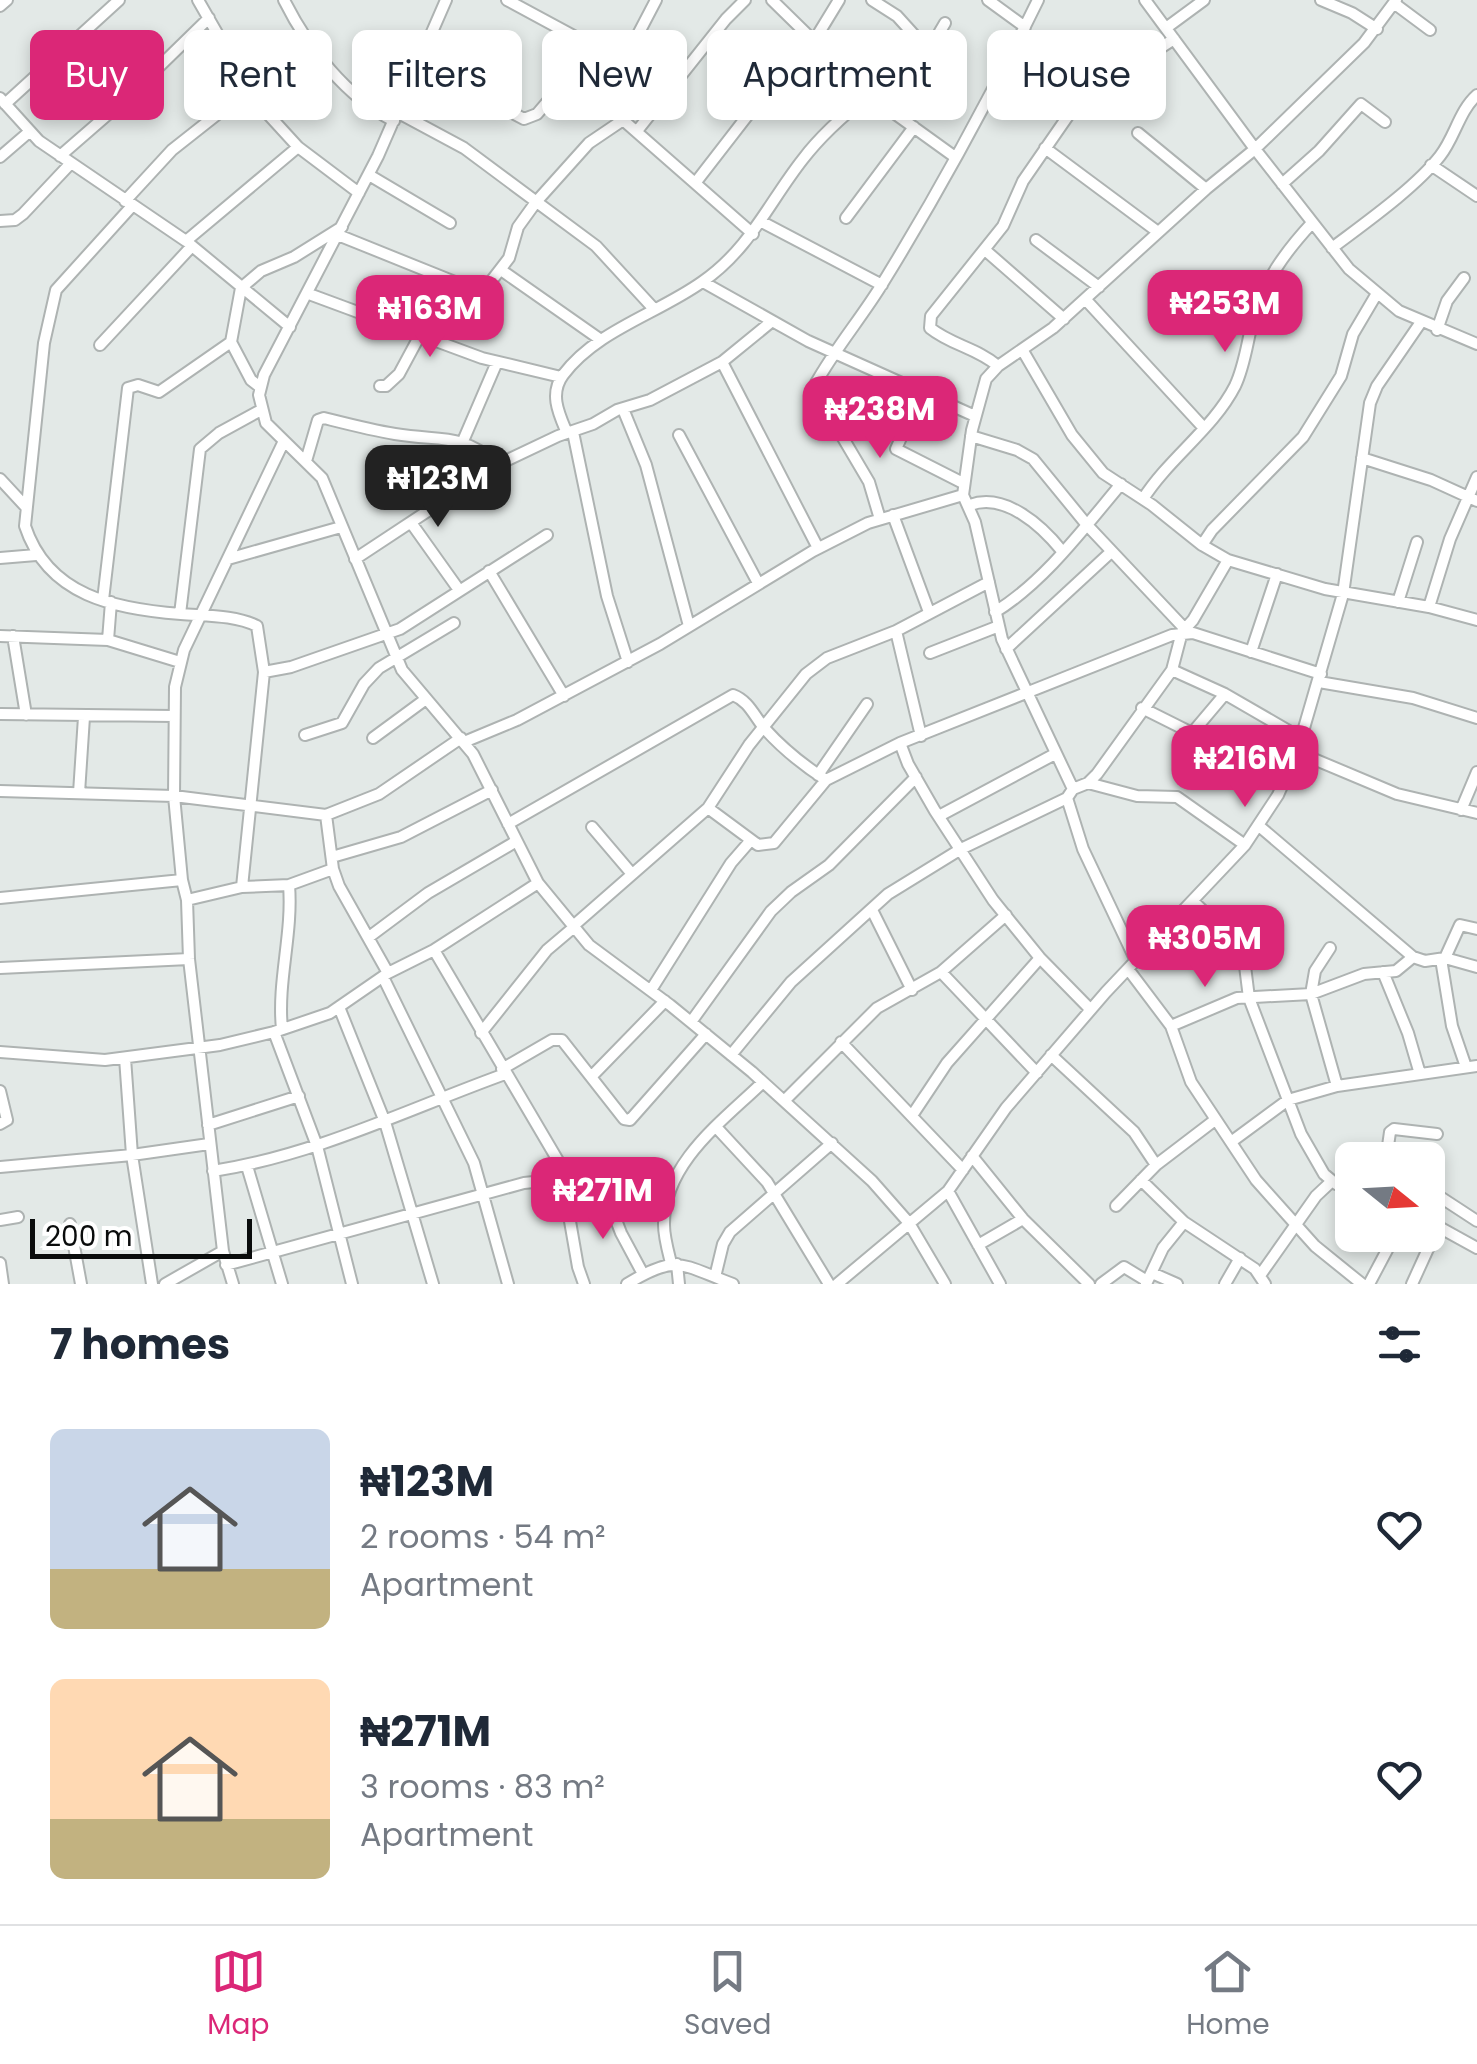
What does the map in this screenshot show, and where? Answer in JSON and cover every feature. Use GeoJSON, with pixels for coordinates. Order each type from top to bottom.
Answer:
{"type":"FeatureCollection","features":[{"type":"Feature","properties":{"kind":"street"},"geometry":{"type":"LineString","coordinates":[[0,6],[8,0]]}},
{"type":"Feature","properties":{"kind":"street"},"geometry":{"type":"LineString","coordinates":[[119,0],[3,101],[28,132],[189,244],[290,326]]}},
{"type":"Feature","properties":{"kind":"street"},"geometry":{"type":"LineString","coordinates":[[198,0],[216,30]]}},
{"type":"Feature","properties":{"kind":"street"},"geometry":{"type":"LineString","coordinates":[[284,0],[296,22],[352,93]]}},
{"type":"Feature","properties":{"kind":"street"},"geometry":{"type":"LineString","coordinates":[[433,30],[446,0]]}},
{"type":"Feature","properties":{"kind":"street"},"geometry":{"type":"LineString","coordinates":[[507,0],[561,30]]}},
{"type":"Feature","properties":{"kind":"street"},"geometry":{"type":"LineString","coordinates":[[641,30],[656,0]]}},
{"type":"Feature","properties":{"kind":"street"},"geometry":{"type":"LineString","coordinates":[[687,68],[745,0]]}},
{"type":"Feature","properties":{"kind":"street"},"geometry":{"type":"LineString","coordinates":[[772,0],[803,30]]}},
{"type":"Feature","properties":{"kind":"street"},"geometry":{"type":"LineString","coordinates":[[821,30],[839,0]]}},
{"type":"Feature","properties":{"kind":"street"},"geometry":{"type":"LineString","coordinates":[[872,0],[897,16],[910,30]]}},
{"type":"Feature","properties":{"kind":"street"},"geometry":{"type":"LineString","coordinates":[[988,0],[1025,27]]}},
{"type":"Feature","properties":{"kind":"street"},"geometry":{"type":"LineString","coordinates":[[880,519],[870,482],[815,388],[882,285],[1038,0]]}},
{"type":"Feature","properties":{"kind":"street"},"geometry":{"type":"LineString","coordinates":[[1145,0],[1332,248],[1376,295],[1437,330],[1477,344]]}},
{"type":"Feature","properties":{"kind":"street"},"geometry":{"type":"LineString","coordinates":[[1166,28],[1204,0]]}},
{"type":"Feature","properties":{"kind":"street"},"geometry":{"type":"LineString","coordinates":[[1321,0],[1377,29]]}},
{"type":"Feature","properties":{"kind":"street"},"geometry":{"type":"LineString","coordinates":[[1385,1252],[1365,1284],[1315,1246],[1256,1180],[1191,1082],[1171,1026],[1132,965],[1083,849],[1056,754],[1006,648],[965,494],[975,416],[986,379],[998,366],[1064,319],[1255,149],[1377,29],[1395,2],[1430,30]]}},
{"type":"Feature","properties":{"kind":"street"},"geometry":{"type":"LineString","coordinates":[[0,221],[9,222],[23,214],[66,160],[209,18]]}},
{"type":"Feature","properties":{"kind":"street"},"geometry":{"type":"LineString","coordinates":[[941,30],[945,23]]}},
{"type":"Feature","properties":{"kind":"street"},"geometry":{"type":"LineString","coordinates":[[998,366],[986,356],[940,336],[928,323],[1004,226],[1022,181],[1082,100],[1174,39]]}},
{"type":"Feature","properties":{"kind":"street"},"geometry":{"type":"LineString","coordinates":[[1332,248],[1431,165],[1477,95]]}},
{"type":"Feature","properties":{"kind":"street"},"geometry":{"type":"LineString","coordinates":[[1282,184],[1361,104],[1385,122]]}},
{"type":"Feature","properties":{"kind":"street"},"geometry":{"type":"LineString","coordinates":[[210,120],[172,150],[56,290],[44,344],[25,526],[36,554],[64,584],[107,601],[257,626],[264,672],[242,887]]}},
{"type":"Feature","properties":{"kind":"street"},"geometry":{"type":"LineString","coordinates":[[274,120],[298,147],[359,193]]}},
{"type":"Feature","properties":{"kind":"street"},"geometry":{"type":"LineString","coordinates":[[395,120],[310,294],[260,386],[266,423],[306,461],[328,489],[408,680],[463,740],[538,883],[572,928],[598,953],[731,1055],[872,1181],[909,1224],[945,1284]]}},
{"type":"Feature","properties":{"kind":"street"},"geometry":{"type":"LineString","coordinates":[[403,120],[464,148],[596,246],[654,309]]}},
{"type":"Feature","properties":{"kind":"street"},"geometry":{"type":"LineString","coordinates":[[341,231],[479,294],[501,270],[515,246],[518,228],[536,202],[589,143],[620,120],[753,234]]}},
{"type":"Feature","properties":{"kind":"street"},"geometry":{"type":"LineString","coordinates":[[637,132],[646,120]]}},
{"type":"Feature","properties":{"kind":"street"},"geometry":{"type":"LineString","coordinates":[[696,182],[744,120]]}},
{"type":"Feature","properties":{"kind":"street"},"geometry":{"type":"LineString","coordinates":[[628,662],[608,596],[570,432],[556,405],[561,377],[601,340],[702,282],[753,234],[804,158],[838,120]]}},
{"type":"Feature","properties":{"kind":"street"},"geometry":{"type":"LineString","coordinates":[[904,120],[955,157]]}},
{"type":"Feature","properties":{"kind":"street"},"geometry":{"type":"LineString","coordinates":[[846,218],[914,127]]}},
{"type":"Feature","properties":{"kind":"street"},"geometry":{"type":"LineString","coordinates":[[0,157],[28,132]]}},
{"type":"Feature","properties":{"kind":"street"},"geometry":{"type":"LineString","coordinates":[[1138,133],[1206,190]]}},
{"type":"Feature","properties":{"kind":"street"},"geometry":{"type":"LineString","coordinates":[[100,345],[189,244],[298,147]]}},
{"type":"Feature","properties":{"kind":"street"},"geometry":{"type":"LineString","coordinates":[[1046,148],[1158,232]]}},
{"type":"Feature","properties":{"kind":"street"},"geometry":{"type":"LineString","coordinates":[[1431,165],[1477,196]]}},
{"type":"Feature","properties":{"kind":"street"},"geometry":{"type":"LineString","coordinates":[[369,175],[450,223]]}},
{"type":"Feature","properties":{"kind":"street"},"geometry":{"type":"LineString","coordinates":[[762,222],[882,285]]}},
{"type":"Feature","properties":{"kind":"street"},"geometry":{"type":"LineString","coordinates":[[1143,498],[1166,467],[1218,412],[1242,371],[1262,292],[1282,258],[1312,222]]}},
{"type":"Feature","properties":{"kind":"street"},"geometry":{"type":"LineString","coordinates":[[260,386],[251,380],[231,342],[240,288],[261,271],[341,231]]}},
{"type":"Feature","properties":{"kind":"street"},"geometry":{"type":"LineString","coordinates":[[1036,240],[1099,287]]}},
{"type":"Feature","properties":{"kind":"street"},"geometry":{"type":"LineString","coordinates":[[985,250],[1064,319]]}},
{"type":"Feature","properties":{"kind":"street"},"geometry":{"type":"LineString","coordinates":[[501,270],[601,340]]}},
{"type":"Feature","properties":{"kind":"street"},"geometry":{"type":"LineString","coordinates":[[380,386],[392,382],[398,374],[414,333],[420,300],[431,297],[442,277]]}},
{"type":"Feature","properties":{"kind":"street"},"geometry":{"type":"LineString","coordinates":[[1437,330],[1447,301],[1464,278]]}},
{"type":"Feature","properties":{"kind":"street"},"geometry":{"type":"LineString","coordinates":[[702,282],[771,322],[975,416]]}},
{"type":"Feature","properties":{"kind":"street"},"geometry":{"type":"LineString","coordinates":[[310,294],[497,362],[561,377]]}},
{"type":"Feature","properties":{"kind":"street"},"geometry":{"type":"LineString","coordinates":[[1202,545],[1303,437],[1341,376],[1351,340],[1376,295]]}},
{"type":"Feature","properties":{"kind":"street"},"geometry":{"type":"LineString","coordinates":[[1086,300],[1203,426]]}},
{"type":"Feature","properties":{"kind":"street"},"geometry":{"type":"LineString","coordinates":[[355,559],[499,464],[650,400],[740,351],[771,322]]}},
{"type":"Feature","properties":{"kind":"street"},"geometry":{"type":"LineString","coordinates":[[837,1284],[948,1191],[999,1117],[1090,1009],[1194,902],[1259,826],[1297,752],[1343,594],[1370,403],[1377,386],[1421,322]]}},
{"type":"Feature","properties":{"kind":"street"},"geometry":{"type":"LineString","coordinates":[[108,640],[107,601],[128,388],[138,385],[158,392],[231,342]]}},
{"type":"Feature","properties":{"kind":"street"},"geometry":{"type":"LineString","coordinates":[[1023,350],[1072,435],[1103,473],[1143,498],[1202,545],[1228,560],[1343,594],[1477,620]]}},
{"type":"Feature","properties":{"kind":"street"},"geometry":{"type":"LineString","coordinates":[[462,442],[497,362]]}},
{"type":"Feature","properties":{"kind":"street"},"geometry":{"type":"LineString","coordinates":[[722,362],[818,548]]}},
{"type":"Feature","properties":{"kind":"street"},"geometry":{"type":"LineString","coordinates":[[922,390],[896,449],[965,494],[1026,516],[1042,527],[1062,551]]}},
{"type":"Feature","properties":{"kind":"street"},"geometry":{"type":"LineString","coordinates":[[623,409],[646,465],[690,626]]}},
{"type":"Feature","properties":{"kind":"street"},"geometry":{"type":"LineString","coordinates":[[180,614],[200,449],[219,433],[261,410]]}},
{"type":"Feature","properties":{"kind":"street"},"geometry":{"type":"LineString","coordinates":[[306,461],[320,418],[394,434],[437,436],[462,442],[499,464]]}},
{"type":"Feature","properties":{"kind":"street"},"geometry":{"type":"LineString","coordinates":[[679,434],[758,584]]}},
{"type":"Feature","properties":{"kind":"street"},"geometry":{"type":"LineString","coordinates":[[971,436],[1033,459],[1087,525],[1184,630],[1320,678],[1413,698],[1477,718]]}},
{"type":"Feature","properties":{"kind":"street"},"geometry":{"type":"LineString","coordinates":[[233,1284],[223,1251],[189,959],[188,900],[182,880],[174,796],[174,716],[180,662],[282,442]]}},
{"type":"Feature","properties":{"kind":"street"},"geometry":{"type":"LineString","coordinates":[[1362,458],[1432,480],[1473,498]]}},
{"type":"Feature","properties":{"kind":"street"},"geometry":{"type":"LineString","coordinates":[[1429,608],[1450,539],[1473,498],[1477,477]]}},
{"type":"Feature","properties":{"kind":"street"},"geometry":{"type":"LineString","coordinates":[[0,479],[26,507]]}},
{"type":"Feature","properties":{"kind":"street"},"geometry":{"type":"LineString","coordinates":[[995,612],[1014,599],[1062,551],[1120,484]]}},
{"type":"Feature","properties":{"kind":"street"},"geometry":{"type":"LineString","coordinates":[[0,791],[174,796],[326,815],[379,794],[463,740],[517,720],[628,662],[818,548],[880,519],[965,494]]}},
{"type":"Feature","properties":{"kind":"street"},"geometry":{"type":"LineString","coordinates":[[893,516],[929,612]]}},
{"type":"Feature","properties":{"kind":"street"},"geometry":{"type":"LineString","coordinates":[[412,524],[459,590]]}},
{"type":"Feature","properties":{"kind":"street"},"geometry":{"type":"LineString","coordinates":[[228,559],[341,527]]}},
{"type":"Feature","properties":{"kind":"street"},"geometry":{"type":"LineString","coordinates":[[264,672],[291,667],[387,634],[546,535]]}},
{"type":"Feature","properties":{"kind":"street"},"geometry":{"type":"LineString","coordinates":[[1398,602],[1417,542]]}},
{"type":"Feature","properties":{"kind":"street"},"geometry":{"type":"LineString","coordinates":[[1006,648],[1111,552]]}},
{"type":"Feature","properties":{"kind":"street"},"geometry":{"type":"LineString","coordinates":[[0,558],[36,554]]}},
{"type":"Feature","properties":{"kind":"street"},"geometry":{"type":"LineString","coordinates":[[731,1055],[790,982],[888,894],[961,849],[1088,783],[1172,670],[1184,630],[1228,560]]}},
{"type":"Feature","properties":{"kind":"street"},"geometry":{"type":"LineString","coordinates":[[489,571],[564,696]]}},
{"type":"Feature","properties":{"kind":"street"},"geometry":{"type":"LineString","coordinates":[[1251,652],[1277,574]]}},
{"type":"Feature","properties":{"kind":"street"},"geometry":{"type":"LineString","coordinates":[[481,1033],[547,950],[708,808],[792,689],[827,658],[896,631],[990,582]]}},
{"type":"Feature","properties":{"kind":"street"},"geometry":{"type":"LineString","coordinates":[[305,735],[342,723],[372,675],[454,623]]}},
{"type":"Feature","properties":{"kind":"street"},"geometry":{"type":"LineString","coordinates":[[930,652],[999,626]]}},
{"type":"Feature","properties":{"kind":"street"},"geometry":{"type":"LineString","coordinates":[[822,778],[1184,630]]}},
{"type":"Feature","properties":{"kind":"street"},"geometry":{"type":"LineString","coordinates":[[896,631],[921,736]]}},
{"type":"Feature","properties":{"kind":"street"},"geometry":{"type":"LineString","coordinates":[[0,636],[108,640],[180,662]]}},
{"type":"Feature","properties":{"kind":"street"},"geometry":{"type":"LineString","coordinates":[[13,636],[26,715]]}},
{"type":"Feature","properties":{"kind":"street"},"geometry":{"type":"LineString","coordinates":[[1172,670],[1225,694],[1301,738]]}},
{"type":"Feature","properties":{"kind":"street"},"geometry":{"type":"LineString","coordinates":[[1142,708],[1192,733],[1225,694]]}},
{"type":"Feature","properties":{"kind":"street"},"geometry":{"type":"LineString","coordinates":[[508,824],[733,695],[744,700],[763,727],[794,758],[822,778]]}},
{"type":"Feature","properties":{"kind":"street"},"geometry":{"type":"LineString","coordinates":[[373,738],[426,698]]}},
{"type":"Feature","properties":{"kind":"street"},"geometry":{"type":"LineString","coordinates":[[708,808],[751,840],[766,846],[774,843],[822,778],[868,704]]}},
{"type":"Feature","properties":{"kind":"street"},"geometry":{"type":"LineString","coordinates":[[0,714],[174,716]]}},
{"type":"Feature","properties":{"kind":"street"},"geometry":{"type":"LineString","coordinates":[[79,793],[84,717]]}},
{"type":"Feature","properties":{"kind":"street"},"geometry":{"type":"LineString","coordinates":[[900,744],[938,816],[1006,915],[1040,958],[1090,1009]]}},
{"type":"Feature","properties":{"kind":"street"},"geometry":{"type":"LineString","coordinates":[[1297,752],[1397,794],[1477,813]]}},
{"type":"Feature","properties":{"kind":"street"},"geometry":{"type":"LineString","coordinates":[[938,816],[1056,754]]}},
{"type":"Feature","properties":{"kind":"street"},"geometry":{"type":"LineString","coordinates":[[1462,810],[1477,772]]}},
{"type":"Feature","properties":{"kind":"street"},"geometry":{"type":"LineString","coordinates":[[691,1022],[771,911],[829,865],[916,778]]}},
{"type":"Feature","properties":{"kind":"street"},"geometry":{"type":"LineString","coordinates":[[1088,783],[1137,796],[1176,798],[1245,845]]}},
{"type":"Feature","properties":{"kind":"street"},"geometry":{"type":"LineString","coordinates":[[332,857],[401,837],[492,790]]}},
{"type":"Feature","properties":{"kind":"street"},"geometry":{"type":"LineString","coordinates":[[326,815],[333,870],[339,886],[369,936],[486,1195],[508,1284]]}},
{"type":"Feature","properties":{"kind":"street"},"geometry":{"type":"LineString","coordinates":[[1259,826],[1414,957],[1425,962],[1443,958],[1477,966]]}},
{"type":"Feature","properties":{"kind":"street"},"geometry":{"type":"LineString","coordinates":[[592,827],[632,874]]}},
{"type":"Feature","properties":{"kind":"street"},"geometry":{"type":"LineString","coordinates":[[651,990],[731,864],[751,840]]}},
{"type":"Feature","properties":{"kind":"street"},"geometry":{"type":"LineString","coordinates":[[369,936],[428,893],[515,842]]}},
{"type":"Feature","properties":{"kind":"street"},"geometry":{"type":"LineString","coordinates":[[188,900],[242,887],[288,885],[333,870]]}},
{"type":"Feature","properties":{"kind":"street"},"geometry":{"type":"LineString","coordinates":[[0,898],[182,880]]}},
{"type":"Feature","properties":{"kind":"street"},"geometry":{"type":"LineString","coordinates":[[0,1052],[72,1059],[125,1058],[278,1031],[339,1007],[538,883]]}},
{"type":"Feature","properties":{"kind":"street"},"geometry":{"type":"LineString","coordinates":[[288,885],[291,926],[278,1031],[318,1146],[352,1284]]}},
{"type":"Feature","properties":{"kind":"street"},"geometry":{"type":"LineString","coordinates":[[1142,1180],[1184,1222],[1240,1258],[1263,1279],[1316,1196],[1334,1182],[1324,1174],[1301,1134],[1249,998],[1242,954],[1194,902]]}},
{"type":"Feature","properties":{"kind":"street"},"geometry":{"type":"LineString","coordinates":[[872,910],[912,990]]}},
{"type":"Feature","properties":{"kind":"street"},"geometry":{"type":"LineString","coordinates":[[784,1101],[877,1008],[942,972],[1006,915]]}},
{"type":"Feature","properties":{"kind":"street"},"geometry":{"type":"LineString","coordinates":[[1231,1142],[1288,1100],[1336,1086],[1471,1066],[1452,1026],[1443,958],[1460,925],[1477,929]]}},
{"type":"Feature","properties":{"kind":"street"},"geometry":{"type":"LineString","coordinates":[[1330,948],[1315,970],[1311,994],[1336,1086]]}},
{"type":"Feature","properties":{"kind":"street"},"geometry":{"type":"LineString","coordinates":[[434,950],[503,1071],[550,1142],[563,1179],[584,1284]]}},
{"type":"Feature","properties":{"kind":"street"},"geometry":{"type":"LineString","coordinates":[[1171,1026],[1237,998],[1311,994],[1364,974],[1396,971],[1414,957]]}},
{"type":"Feature","properties":{"kind":"street"},"geometry":{"type":"LineString","coordinates":[[914,1114],[947,1063],[1040,958]]}},
{"type":"Feature","properties":{"kind":"street"},"geometry":{"type":"LineString","coordinates":[[0,968],[189,959]]}},
{"type":"Feature","properties":{"kind":"street"},"geometry":{"type":"LineString","coordinates":[[942,972],[1037,1073]]}},
{"type":"Feature","properties":{"kind":"street"},"geometry":{"type":"LineString","coordinates":[[1383,972],[1420,1074]]}},
{"type":"Feature","properties":{"kind":"street"},"geometry":{"type":"LineString","coordinates":[[590,1077],[666,1002]]}},
{"type":"Feature","properties":{"kind":"street"},"geometry":{"type":"LineString","coordinates":[[339,1007],[385,1122],[433,1284]]}},
{"type":"Feature","properties":{"kind":"street"},"geometry":{"type":"LineString","coordinates":[[213,1171],[247,1166],[318,1146],[385,1122],[503,1071],[558,1039],[624,1119],[630,1120],[706,1034]]}},
{"type":"Feature","properties":{"kind":"street"},"geometry":{"type":"LineString","coordinates":[[842,1042],[964,1170]]}},
{"type":"Feature","properties":{"kind":"street"},"geometry":{"type":"LineString","coordinates":[[1051,1055],[1134,1132],[1156,1165]]}},
{"type":"Feature","properties":{"kind":"street"},"geometry":{"type":"LineString","coordinates":[[125,1058],[132,1155],[152,1284]]}},
{"type":"Feature","properties":{"kind":"street"},"geometry":{"type":"LineString","coordinates":[[678,1284],[664,1226],[670,1192],[687,1158],[763,1082]]}},
{"type":"Feature","properties":{"kind":"street"},"geometry":{"type":"LineString","coordinates":[[0,1091],[7,1115],[7,1120],[0,1124]]}},
{"type":"Feature","properties":{"kind":"street"},"geometry":{"type":"LineString","coordinates":[[208,1125],[299,1096]]}},
{"type":"Feature","properties":{"kind":"street"},"geometry":{"type":"LineString","coordinates":[[1116,1206],[1156,1165],[1215,1120]]}},
{"type":"Feature","properties":{"kind":"street"},"geometry":{"type":"LineString","coordinates":[[716,1127],[767,1182],[828,1284]]}},
{"type":"Feature","properties":{"kind":"street"},"geometry":{"type":"LineString","coordinates":[[1389,1142],[1394,1128],[1437,1134]]}},
{"type":"Feature","properties":{"kind":"street"},"geometry":{"type":"LineString","coordinates":[[715,1278],[726,1238],[832,1143]]}},
{"type":"Feature","properties":{"kind":"street"},"geometry":{"type":"LineString","coordinates":[[0,1167],[209,1144]]}},
{"type":"Feature","properties":{"kind":"street"},"geometry":{"type":"LineString","coordinates":[[972,1156],[1023,1219],[1088,1284]]}},
{"type":"Feature","properties":{"kind":"street"},"geometry":{"type":"LineString","coordinates":[[247,1166],[282,1284]]}},
{"type":"Feature","properties":{"kind":"street"},"geometry":{"type":"LineString","coordinates":[[226,1265],[524,1183],[563,1179]]}},
{"type":"Feature","properties":{"kind":"street"},"geometry":{"type":"LineString","coordinates":[[605,1191],[643,1274]]}},
{"type":"Feature","properties":{"kind":"street"},"geometry":{"type":"LineString","coordinates":[[948,1191],[1000,1284]]}},
{"type":"Feature","properties":{"kind":"street"},"geometry":{"type":"LineString","coordinates":[[1445,1201],[1477,1221]]}},
{"type":"Feature","properties":{"kind":"street"},"geometry":{"type":"LineString","coordinates":[[0,1220],[18,1216]]}},
{"type":"Feature","properties":{"kind":"street"},"geometry":{"type":"LineString","coordinates":[[978,1246],[1023,1219]]}},
{"type":"Feature","properties":{"kind":"street"},"geometry":{"type":"LineString","coordinates":[[1148,1279],[1162,1248],[1184,1222]]}},
{"type":"Feature","properties":{"kind":"street"},"geometry":{"type":"LineString","coordinates":[[70,1224],[80,1284]]}},
{"type":"Feature","properties":{"kind":"street"},"geometry":{"type":"LineString","coordinates":[[1445,1231],[1477,1248]]}},
{"type":"Feature","properties":{"kind":"street"},"geometry":{"type":"LineString","coordinates":[[165,1284],[223,1251]]}},
{"type":"Feature","properties":{"kind":"street"},"geometry":{"type":"LineString","coordinates":[[1412,1284],[1423,1252]]}},
{"type":"Feature","properties":{"kind":"street"},"geometry":{"type":"LineString","coordinates":[[1225,1284],[1240,1258]]}},
{"type":"Feature","properties":{"kind":"street"},"geometry":{"type":"LineString","coordinates":[[0,1263],[3,1284]]}},
{"type":"Feature","properties":{"kind":"street"},"geometry":{"type":"LineString","coordinates":[[627,1284],[674,1264],[734,1284]]}},
{"type":"Feature","properties":{"kind":"street"},"geometry":{"type":"LineString","coordinates":[[1101,1284],[1124,1267],[1148,1279],[1178,1284]]}}]}
